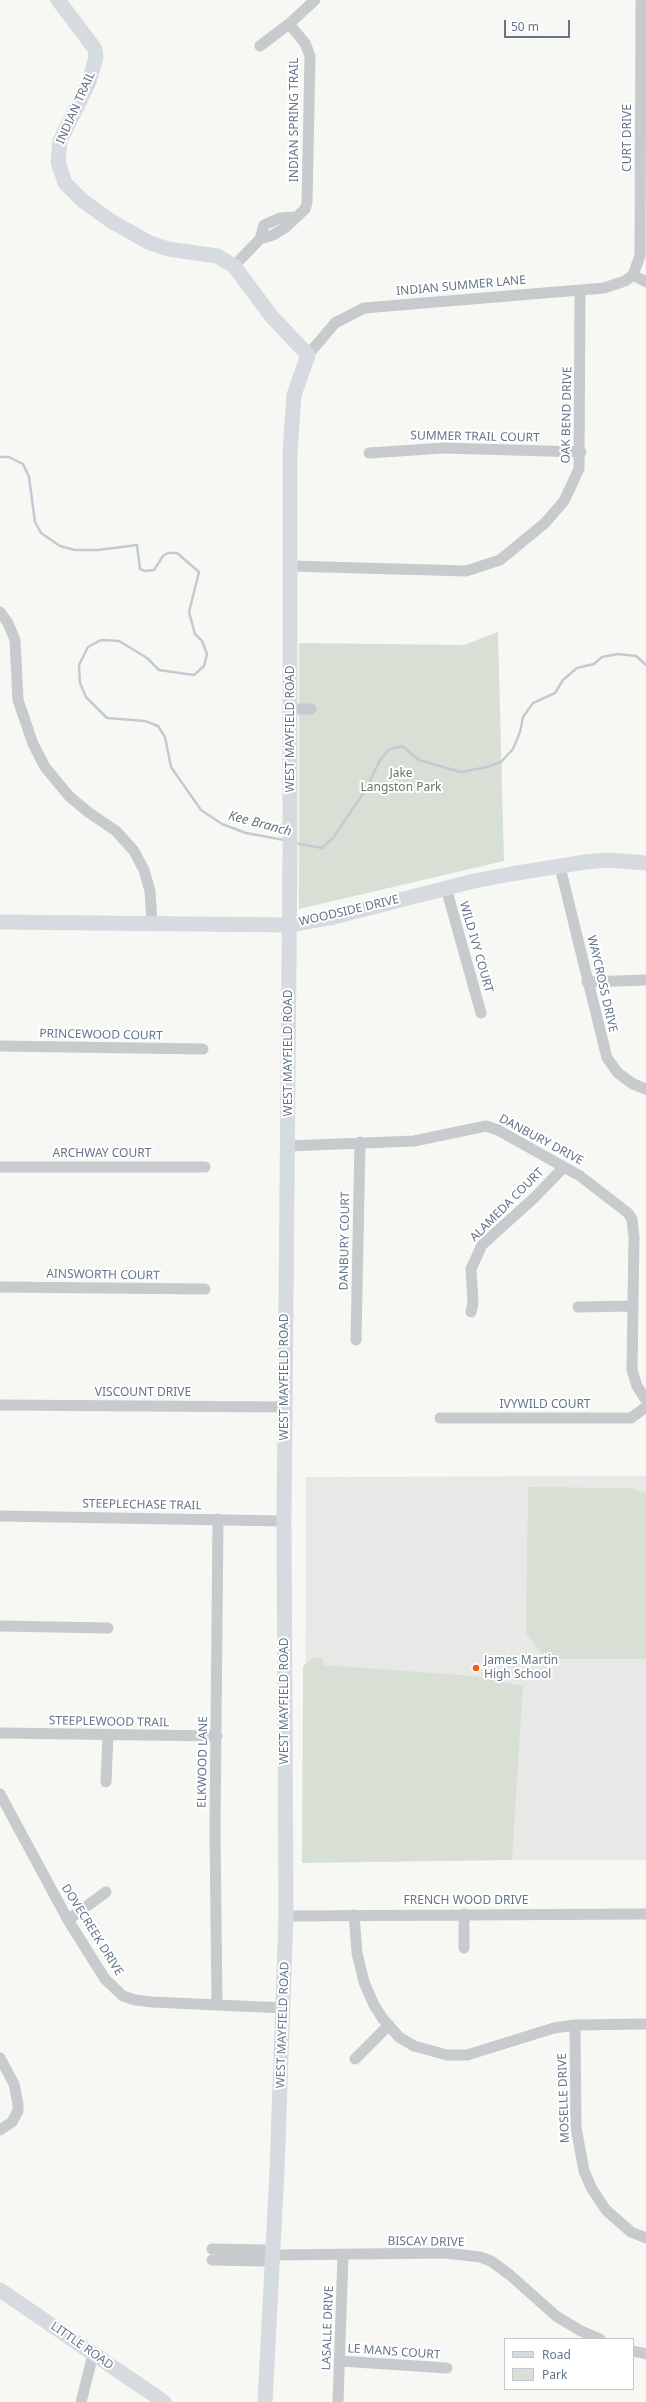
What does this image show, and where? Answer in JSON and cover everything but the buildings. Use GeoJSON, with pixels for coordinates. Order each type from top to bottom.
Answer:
{"type":"FeatureCollection","features":[{"type":"Feature","properties":{"kind":"street","name":"INDIAN TRAIL"},"geometry":{"type":"LineString","coordinates":[[58,0],[95,49],[96,57],[91,76],[60,141],[58,162],[65,183],[83,201],[110,221],[148,242],[168,249],[217,256],[234,266],[272,317],[308,355]]}},
{"type":"Feature","properties":{"kind":"street"},"geometry":{"type":"LineString","coordinates":[[260,46],[289,24],[315,0]]}},
{"type":"Feature","properties":{"kind":"street","name":"CURT DRIVE"},"geometry":{"type":"LineString","coordinates":[[633,276],[640,256],[643,153],[641,0]]}},
{"type":"Feature","properties":{"kind":"street","name":"INDIAN SPRING TRAIL"},"geometry":{"type":"LineString","coordinates":[[234,266],[260,239],[264,225],[280,218],[296,217],[305,209],[308,196],[310,56],[305,43],[289,24]]}},
{"type":"Feature","properties":{"kind":"street"},"geometry":{"type":"LineString","coordinates":[[633,276],[646,282]]}},
{"type":"Feature","properties":{"kind":"street","name":"INDIAN SUMMER LANE"},"geometry":{"type":"LineString","coordinates":[[308,355],[335,323],[364,308],[580,290],[616,284],[633,276]]}},
{"type":"Feature","properties":{"kind":"street","name":"OAK BEND DRIVE"},"geometry":{"type":"LineString","coordinates":[[290,566],[452,572],[466,571],[488,565],[517,548],[555,512],[572,486],[579,469],[581,452],[580,290]]}},
{"type":"Feature","properties":{"kind":"street","name":"WEST MAYFIELD ROAD"},"geometry":{"type":"LineString","coordinates":[[265,2402],[284,2008],[286,1916],[284,1521],[288,1146],[292,418],[297,383],[308,355]]}},
{"type":"Feature","properties":{"kind":"street","name":"SUMMER TRAIL COURT"},"geometry":{"type":"LineString","coordinates":[[369,453],[444,448],[581,452]]}},
{"type":"Feature","properties":{"kind":"street"},"geometry":{"type":"LineString","coordinates":[[0,612],[8,623],[15,640],[18,700],[33,744],[45,767],[69,796],[88,812],[116,831],[134,851],[144,870],[150,891],[152,922]]}},
{"type":"Feature","properties":{"kind":"street"},"geometry":{"type":"LineString","coordinates":[[290,709],[311,709]]}},
{"type":"Feature","properties":{"kind":"street","name":"WOODSIDE DRIVE"},"geometry":{"type":"LineString","coordinates":[[0,922],[152,922],[289,925],[334,917],[446,888],[511,874],[608,860],[646,863]]}},
{"type":"Feature","properties":{"kind":"street","name":"WAYCROSS DRIVE"},"geometry":{"type":"LineString","coordinates":[[560,866],[607,1058],[618,1073],[633,1084],[646,1089]]}},
{"type":"Feature","properties":{"kind":"street","name":"WILD IVY COURT"},"geometry":{"type":"LineString","coordinates":[[446,888],[482,1014]]}},
{"type":"Feature","properties":{"kind":"street"},"geometry":{"type":"LineString","coordinates":[[588,982],[646,980]]}},
{"type":"Feature","properties":{"kind":"street","name":"PRINCEWOOD COURT"},"geometry":{"type":"LineString","coordinates":[[0,1046],[203,1049]]}},
{"type":"Feature","properties":{"kind":"street","name":"DANBURY DRIVE"},"geometry":{"type":"LineString","coordinates":[[288,1146],[414,1141],[486,1126],[498,1130],[564,1167],[628,1213],[632,1219],[634,1237],[632,1370],[637,1386],[646,1400]]}},
{"type":"Feature","properties":{"kind":"street","name":"DANBURY COURT"},"geometry":{"type":"LineString","coordinates":[[356,1340],[360,1142]]}},
{"type":"Feature","properties":{"kind":"street","name":"ARCHWAY COURT"},"geometry":{"type":"LineString","coordinates":[[0,1167],[205,1167]]}},
{"type":"Feature","properties":{"kind":"street","name":"ALAMEDA COURT"},"geometry":{"type":"LineString","coordinates":[[471,1312],[473,1303],[471,1269],[482,1245],[534,1198],[564,1167]]}},
{"type":"Feature","properties":{"kind":"street","name":"AINSWORTH COURT"},"geometry":{"type":"LineString","coordinates":[[0,1287],[205,1289]]}},
{"type":"Feature","properties":{"kind":"street"},"geometry":{"type":"LineString","coordinates":[[578,1307],[632,1306]]}},
{"type":"Feature","properties":{"kind":"street","name":"VISCOUNT DRIVE"},"geometry":{"type":"LineString","coordinates":[[0,1405],[285,1407]]}},
{"type":"Feature","properties":{"kind":"street","name":"IVYWILD COURT"},"geometry":{"type":"LineString","coordinates":[[440,1418],[631,1418],[646,1407]]}},
{"type":"Feature","properties":{"kind":"street","name":"STEEPLECHASE TRAIL"},"geometry":{"type":"LineString","coordinates":[[0,1516],[284,1521]]}},
{"type":"Feature","properties":{"kind":"street","name":"ELKWOOD LANE"},"geometry":{"type":"LineString","coordinates":[[217,2006],[218,1519]]}},
{"type":"Feature","properties":{"kind":"street"},"geometry":{"type":"LineString","coordinates":[[0,1626],[108,1628]]}},
{"type":"Feature","properties":{"kind":"street","name":"STEEPLEWOOD TRAIL"},"geometry":{"type":"LineString","coordinates":[[0,1732],[217,1736]]}},
{"type":"Feature","properties":{"kind":"street"},"geometry":{"type":"LineString","coordinates":[[106,1782],[108,1735]]}},
{"type":"Feature","properties":{"kind":"street","name":"DOVECREEK DRIVE"},"geometry":{"type":"LineString","coordinates":[[0,1794],[68,1920],[105,1978],[123,1996],[135,2000],[152,2002],[284,2008]]}},
{"type":"Feature","properties":{"kind":"street"},"geometry":{"type":"LineString","coordinates":[[68,1920],[106,1892]]}},
{"type":"Feature","properties":{"kind":"street"},"geometry":{"type":"LineString","coordinates":[[464,1914],[464,1948]]}},
{"type":"Feature","properties":{"kind":"street","name":"FRENCH WOOD DRIVE"},"geometry":{"type":"LineString","coordinates":[[286,1916],[646,1914]]}},
{"type":"Feature","properties":{"kind":"street"},"geometry":{"type":"LineString","coordinates":[[354,1915],[357,1953],[364,1982],[374,2005],[399,2037],[414,2046],[447,2055],[467,2056],[531,2034],[575,2025],[646,2024]]}},
{"type":"Feature","properties":{"kind":"street"},"geometry":{"type":"LineString","coordinates":[[355,2059],[389,2025]]}},
{"type":"Feature","properties":{"kind":"street","name":"MOSELLE DRIVE"},"geometry":{"type":"LineString","coordinates":[[575,2025],[576,2127],[584,2171],[592,2189],[606,2210],[631,2232],[646,2238]]}},
{"type":"Feature","properties":{"kind":"street"},"geometry":{"type":"LineString","coordinates":[[0,2058],[14,2084],[18,2104],[18,2111],[12,2122],[0,2130]]}},
{"type":"Feature","properties":{"kind":"street","name":"BISCAY DRIVE"},"geometry":{"type":"LineString","coordinates":[[212,2255],[265,2261],[272,2255],[446,2253],[480,2257],[491,2261],[510,2275],[556,2316],[581,2331],[598,2338]]}},
{"type":"Feature","properties":{"kind":"street","name":"LASALLE DRIVE"},"geometry":{"type":"LineString","coordinates":[[338,2402],[343,2255]]}},
{"type":"Feature","properties":{"kind":"street","name":"LITTLE ROAD"},"geometry":{"type":"LineString","coordinates":[[0,2290],[93,2355],[164,2402]]}},
{"type":"Feature","properties":{"kind":"street"},"geometry":{"type":"LineString","coordinates":[[634,2350],[646,2354]]}},
{"type":"Feature","properties":{"kind":"street"},"geometry":{"type":"LineString","coordinates":[[81,2402],[93,2355]]}},
{"type":"Feature","properties":{"kind":"street","name":"LE MANS COURT"},"geometry":{"type":"LineString","coordinates":[[340,2361],[447,2368]]}},
{"type":"Feature","properties":{"kind":"shaded area","name":"James Martin High School"},"geometry":{"type":"Polygon","coordinates":[[[646,1476],[646,1860],[305,1860],[306,1477],[646,1476]]]}},
{"type":"Feature","properties":{"kind":"green space","name":"Jake Langston Park"},"geometry":{"type":"Polygon","coordinates":[[[498,632],[504,861],[299,909],[299,643],[464,645],[498,632]]]}},
{"type":"Feature","properties":{"kind":"green space"},"geometry":{"type":"Polygon","coordinates":[[[528,1487],[630,1488],[646,1493],[646,1659],[546,1659],[526,1633],[528,1487]]]}},
{"type":"Feature","properties":{"kind":"green space"},"geometry":{"type":"Polygon","coordinates":[[[313,1658],[323,1658],[323,1665],[475,1676],[523,1686],[512,1860],[302,1863],[303,1666],[313,1658]]]}},
{"type":"Feature","properties":{"kind":"waterway","name":"Kee Branch"},"geometry":{"type":"LineString","coordinates":[[0,457],[9,457],[23,464],[29,477],[35,522],[41,533],[60,546],[75,550],[98,550],[137,545],[140,569],[145,571],[154,570],[163,556],[168,553],[177,553],[199,572],[189,612],[195,634],[202,641],[207,654],[204,666],[194,675],[159,670],[147,658],[119,641],[101,640],[88,647],[79,665],[80,683],[86,697],[107,718],[145,721],[158,726],[165,737],[171,767],[201,810],[222,824],[246,833],[284,840]]}},
{"type":"Feature","properties":{"kind":"waterway","name":"Kee Branch"},"geometry":{"type":"LineString","coordinates":[[295,843],[322,848],[333,838],[366,789],[379,762],[388,750],[402,746],[419,760],[461,772],[487,767],[501,762],[513,749],[520,732],[523,717],[533,703],[555,693],[563,680],[577,668],[594,664],[602,657],[618,654],[636,656],[646,665]]}},
{"type":"Feature","properties":{"kind":"place","name":"James Martin High School"},"geometry":{"type":"Point","coordinates":[476,1668]}}]}
